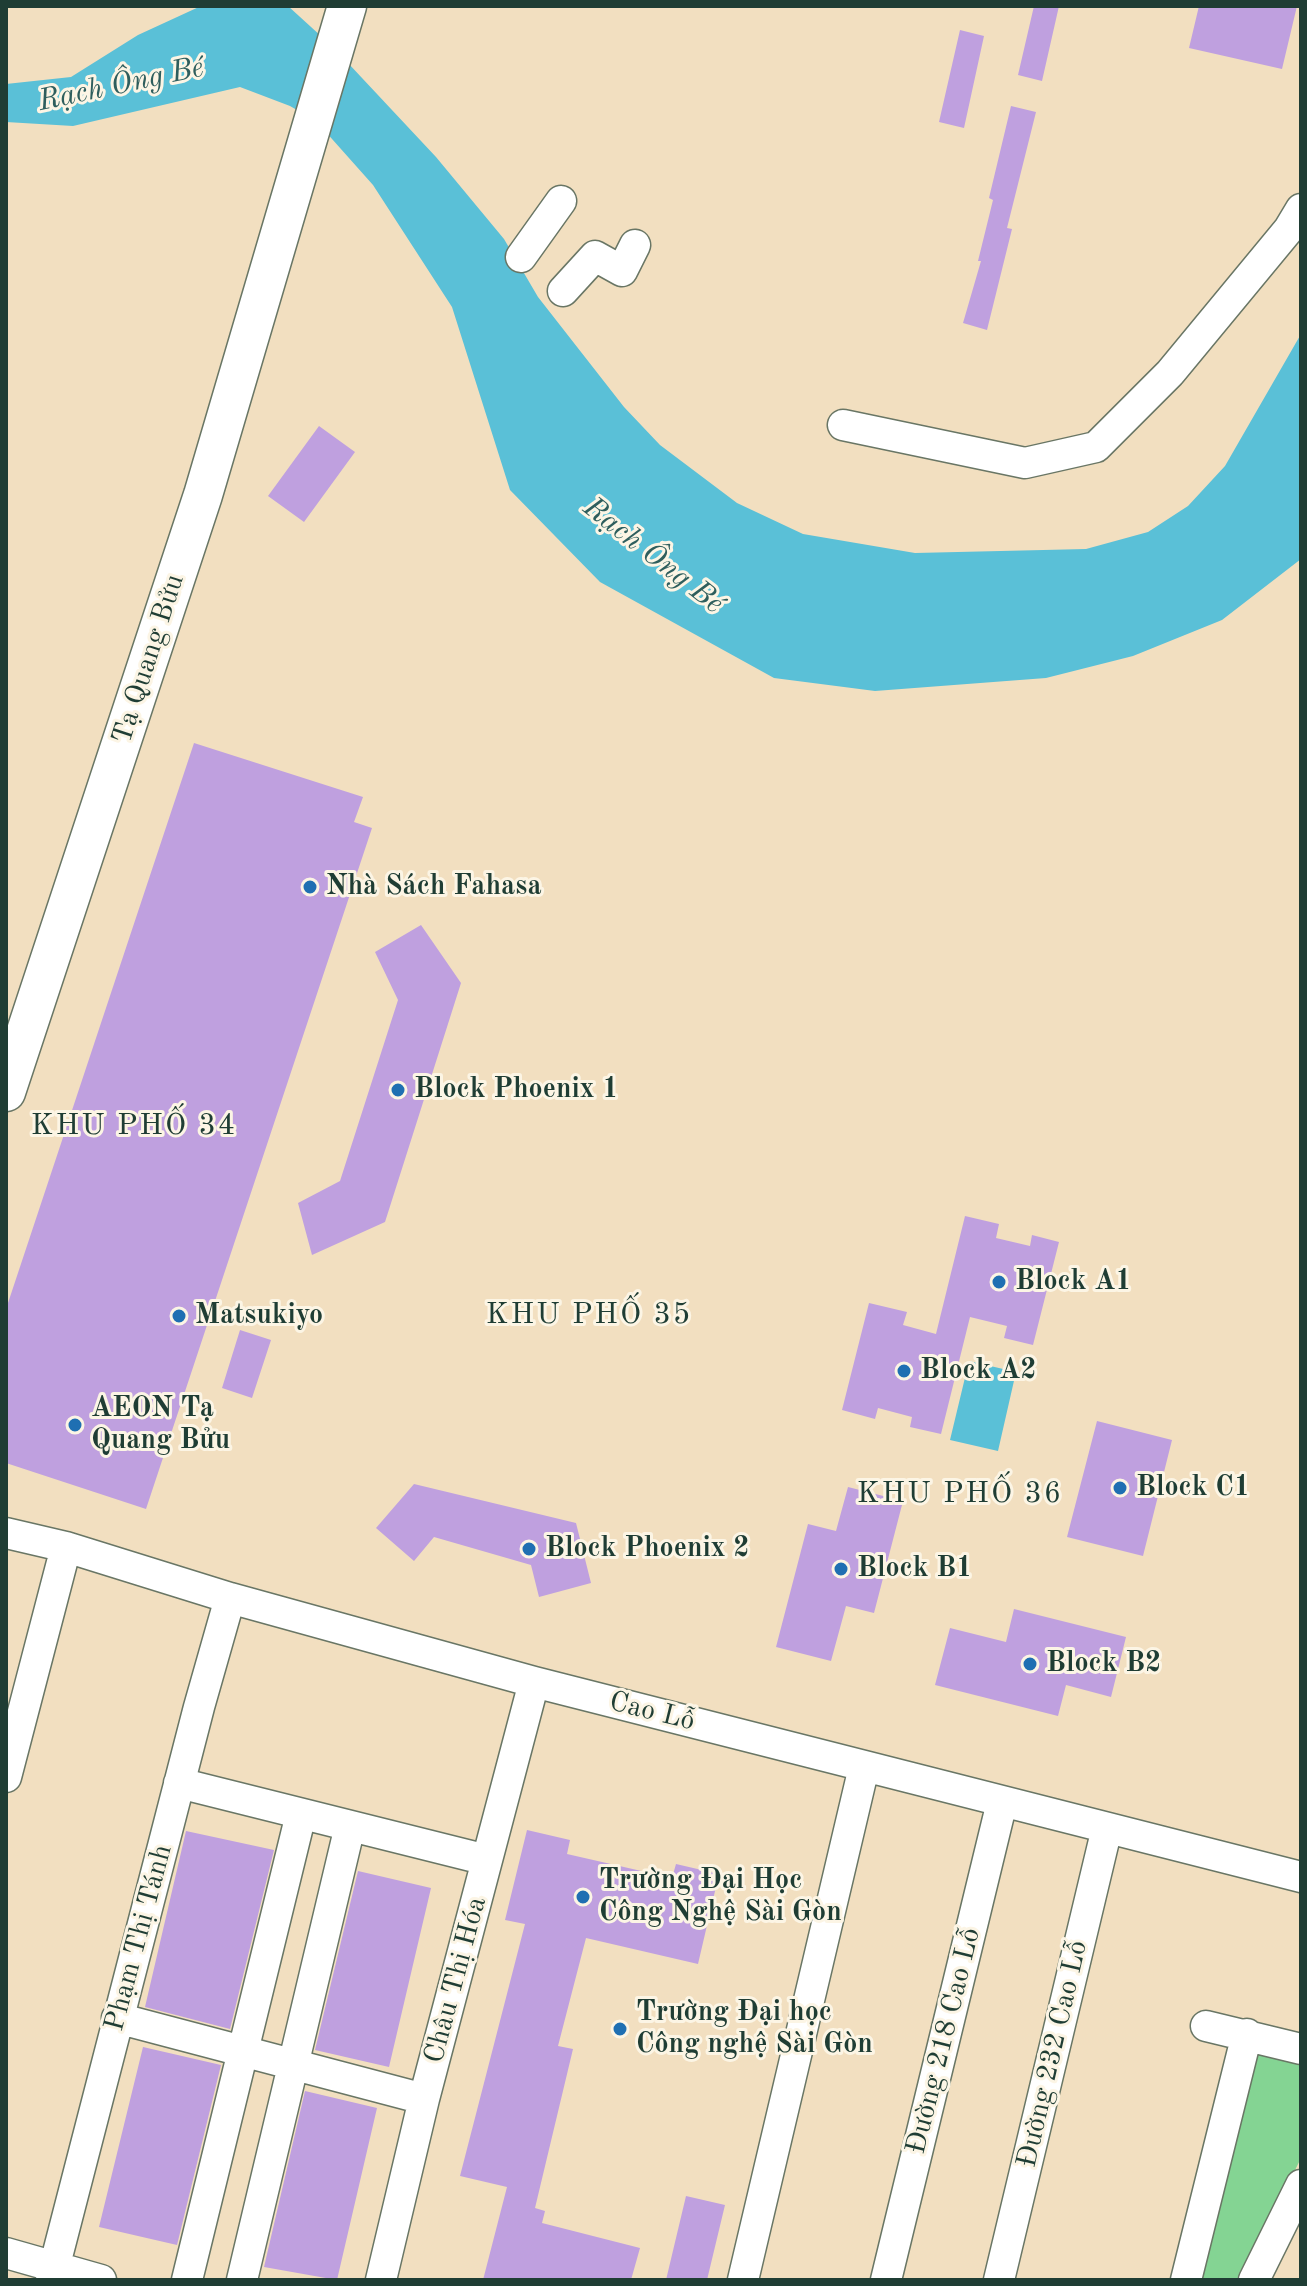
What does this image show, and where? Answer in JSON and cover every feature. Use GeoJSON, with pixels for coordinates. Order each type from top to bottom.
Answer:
{"type":"FeatureCollection","features":[{"type":"Feature","properties":{"kind":"main road","name":"Tạ Quang Bửu"},"geometry":{"type":"LineString","coordinates":[[6,1092],[203,495],[347,6]]}},
{"type":"Feature","properties":{"kind":"street"},"geometry":{"type":"LineString","coordinates":[[521,257],[561,201]]}},
{"type":"Feature","properties":{"kind":"street"},"geometry":{"type":"LineString","coordinates":[[843,425],[1025,463],[1096,447],[1170,373],[1289,229],[1301,209]]}},
{"type":"Feature","properties":{"kind":"street"},"geometry":{"type":"LineString","coordinates":[[563,291],[595,256],[622,271],[635,245]]}},
{"type":"Feature","properties":{"kind":"street","name":"Cao Lỗ"},"geometry":{"type":"LineString","coordinates":[[6,1533],[66,1547],[230,1598],[534,1682],[1301,1877]]}},
{"type":"Feature","properties":{"kind":"street"},"geometry":{"type":"LineString","coordinates":[[6,1777],[66,1547]]}},
{"type":"Feature","properties":{"kind":"street","name":"Phạm Thị Tánh"},"geometry":{"type":"LineString","coordinates":[[52,2274],[230,1598]]}},
{"type":"Feature","properties":{"kind":"street","name":"Châu Thị Hóa"},"geometry":{"type":"LineString","coordinates":[[381,2280],[424,2099],[534,1682]]}},
{"type":"Feature","properties":{"kind":"street"},"geometry":{"type":"LineString","coordinates":[[743,2280],[864,1767]]}},
{"type":"Feature","properties":{"kind":"street"},"geometry":{"type":"LineString","coordinates":[[179,1783],[487,1860]]}},
{"type":"Feature","properties":{"kind":"street","name":"Đường 218 Cao Lỗ"},"geometry":{"type":"LineString","coordinates":[[886,2280],[1002,1802]]}},
{"type":"Feature","properties":{"kind":"street"},"geometry":{"type":"LineString","coordinates":[[187,2280],[301,1814]]}},
{"type":"Feature","properties":{"kind":"street"},"geometry":{"type":"LineString","coordinates":[[242,2280],[350,1826]]}},
{"type":"Feature","properties":{"kind":"street","name":"Đường 232 Cao Lỗ"},"geometry":{"type":"LineString","coordinates":[[999,2280],[1107,1828]]}},
{"type":"Feature","properties":{"kind":"street"},"geometry":{"type":"LineString","coordinates":[[117,2018],[424,2099]]}},
{"type":"Feature","properties":{"kind":"street"},"geometry":{"type":"LineString","coordinates":[[1206,2026],[1301,2049]]}},
{"type":"Feature","properties":{"kind":"street"},"geometry":{"type":"LineString","coordinates":[[1186,2280],[1247,2034]]}},
{"type":"Feature","properties":{"kind":"street"},"geometry":{"type":"LineString","coordinates":[[1254,2280],[1301,2185]]}},
{"type":"Feature","properties":{"kind":"street"},"geometry":{"type":"LineString","coordinates":[[6,2253],[52,2274],[101,2280]]}},
{"type":"Feature","properties":{"kind":"green space"},"geometry":{"type":"Polygon","coordinates":[[[1251,2044],[1301,2054],[1301,2158],[1241,2280],[1196,2280],[1251,2044]]]}},
{"type":"Feature","properties":{"kind":"water","name":"Rạch Ông Bé"},"geometry":{"type":"Polygon","coordinates":[[[201,6],[288,6],[333,47],[436,157],[504,239],[538,297],[624,407],[660,445],[737,503],[803,534],[915,553],[1086,549],[1148,532],[1188,506],[1225,466],[1301,334],[1301,559],[1222,620],[1133,656],[1046,678],[875,691],[774,678],[600,582],[510,490],[452,307],[373,185],[316,121],[290,106],[240,87],[73,126],[6,122],[6,84],[71,77],[138,35],[201,6]]]}},
{"type":"Feature","properties":{"kind":"water"},"geometry":{"type":"Polygon","coordinates":[[[969,1361],[1016,1372],[998,1451],[950,1440],[969,1361]]]}},
{"type":"Feature","properties":{"kind":"building"},"geometry":{"type":"Polygon","coordinates":[[[1034,6],[1059,6],[1042,81],[1018,75],[1034,6]]]}},
{"type":"Feature","properties":{"kind":"building"},"geometry":{"type":"Polygon","coordinates":[[[1199,6],[1297,6],[1282,69],[1189,48],[1199,6]]]}},
{"type":"Feature","properties":{"kind":"building"},"geometry":{"type":"Polygon","coordinates":[[[960,30],[984,36],[964,128],[939,122],[960,30]]]}},
{"type":"Feature","properties":{"kind":"building"},"geometry":{"type":"Polygon","coordinates":[[[1011,106],[1036,112],[1007,228],[1012,229],[987,330],[963,323],[981,261],[978,261],[993,200],[989,198],[1011,106]]]}},
{"type":"Feature","properties":{"kind":"building"},"geometry":{"type":"Polygon","coordinates":[[[319,426],[355,452],[304,522],[268,496],[319,426]]]}},
{"type":"Feature","properties":{"kind":"building"},"geometry":{"type":"Polygon","coordinates":[[[194,743],[363,797],[354,822],[372,828],[146,1509],[6,1463],[6,1309],[194,743]]]}},
{"type":"Feature","properties":{"kind":"building","name":"Block Phoenix 1"},"geometry":{"type":"Polygon","coordinates":[[[421,925],[461,983],[385,1222],[312,1255],[298,1203],[340,1181],[398,1000],[375,952],[421,925]]]}},
{"type":"Feature","properties":{"kind":"building"},"geometry":{"type":"Polygon","coordinates":[[[965,1216],[999,1224],[996,1238],[1030,1246],[1032,1235],[1059,1242],[1033,1345],[1004,1338],[1007,1326],[970,1317],[941,1434],[910,1427],[912,1417],[878,1408],[875,1419],[842,1410],[869,1303],[907,1312],[903,1325],[936,1334],[965,1216]]]}},
{"type":"Feature","properties":{"kind":"building"},"geometry":{"type":"Polygon","coordinates":[[[240,1330],[271,1340],[252,1398],[222,1388],[240,1330]]]}},
{"type":"Feature","properties":{"kind":"building","name":"Block C1"},"geometry":{"type":"Polygon","coordinates":[[[1097,1421],[1172,1440],[1143,1556],[1067,1537],[1097,1421]]]}},
{"type":"Feature","properties":{"kind":"building","name":"Block Phoenix 2"},"geometry":{"type":"Polygon","coordinates":[[[414,1484],[576,1523],[591,1583],[539,1597],[531,1565],[434,1537],[414,1561],[376,1528],[414,1484]]]}},
{"type":"Feature","properties":{"kind":"building","name":"Block B1"},"geometry":{"type":"Polygon","coordinates":[[[848,1487],[903,1501],[874,1613],[846,1606],[831,1661],[776,1647],[808,1524],[836,1531],[848,1487]]]}},
{"type":"Feature","properties":{"kind":"building","name":"Block B2"},"geometry":{"type":"Polygon","coordinates":[[[1014,1609],[1126,1637],[1111,1697],[1066,1685],[1058,1716],[935,1685],[950,1628],[1006,1642],[1014,1609]]]}},
{"type":"Feature","properties":{"kind":"building"},"geometry":{"type":"Polygon","coordinates":[[[527,1830],[570,1840],[567,1854],[672,1878],[676,1864],[719,1874],[698,1964],[586,1938],[558,2046],[573,2049],[535,2208],[545,2211],[542,2223],[640,2248],[631,2280],[483,2280],[507,2187],[460,2176],[525,1924],[505,1920],[527,1830]]]}},
{"type":"Feature","properties":{"kind":"building"},"geometry":{"type":"Polygon","coordinates":[[[186,1831],[274,1850],[230,2029],[145,2007],[186,1831]]]}},
{"type":"Feature","properties":{"kind":"building"},"geometry":{"type":"Polygon","coordinates":[[[358,1871],[431,1888],[389,2067],[315,2050],[358,1871]]]}},
{"type":"Feature","properties":{"kind":"building"},"geometry":{"type":"Polygon","coordinates":[[[143,2047],[221,2065],[177,2245],[99,2227],[143,2047]]]}},
{"type":"Feature","properties":{"kind":"building"},"geometry":{"type":"Polygon","coordinates":[[[305,2091],[377,2108],[337,2280],[264,2267],[305,2091]]]}},
{"type":"Feature","properties":{"kind":"building"},"geometry":{"type":"Polygon","coordinates":[[[686,2196],[725,2205],[707,2280],[666,2280],[686,2196]]]}},
{"type":"Feature","properties":{"kind":"place","name":"Nhà Sách Fahasa"},"geometry":{"type":"Point","coordinates":[310,887]}},
{"type":"Feature","properties":{"kind":"place","name":"Block Phoenix 1"},"geometry":{"type":"Point","coordinates":[398,1090]}},
{"type":"Feature","properties":{"kind":"place","name":"Block A1"},"geometry":{"type":"Point","coordinates":[999,1282]}},
{"type":"Feature","properties":{"kind":"place","name":"Matsukiyo"},"geometry":{"type":"Point","coordinates":[179,1316]}},
{"type":"Feature","properties":{"kind":"place","name":"Block A2"},"geometry":{"type":"Point","coordinates":[904,1371]}},
{"type":"Feature","properties":{"kind":"place","name":"AEON Tạ Quang Bửu"},"geometry":{"type":"Point","coordinates":[75,1425]}},
{"type":"Feature","properties":{"kind":"place","name":"Block C1"},"geometry":{"type":"Point","coordinates":[1120,1488]}},
{"type":"Feature","properties":{"kind":"place","name":"Block Phoenix 2"},"geometry":{"type":"Point","coordinates":[529,1549]}},
{"type":"Feature","properties":{"kind":"place","name":"Block B1"},"geometry":{"type":"Point","coordinates":[841,1569]}},
{"type":"Feature","properties":{"kind":"place","name":"Block B2"},"geometry":{"type":"Point","coordinates":[1030,1664]}},
{"type":"Feature","properties":{"kind":"place","name":"Trường Đại Học Công Nghệ Sài Gòn"},"geometry":{"type":"Point","coordinates":[583,1897]}},
{"type":"Feature","properties":{"kind":"place","name":"Trường Đại học Công nghệ Sài Gòn"},"geometry":{"type":"Point","coordinates":[620,2029]}},
{"type":"Feature","properties":{"kind":"district","name":"KHU PHỐ 34"},"geometry":{"type":"Point","coordinates":[134,1126]}},
{"type":"Feature","properties":{"kind":"district","name":"KHU PHỐ 35"},"geometry":{"type":"Point","coordinates":[589,1315]}},
{"type":"Feature","properties":{"kind":"district","name":"KHU PHỐ 36"},"geometry":{"type":"Point","coordinates":[960,1494]}}]}
